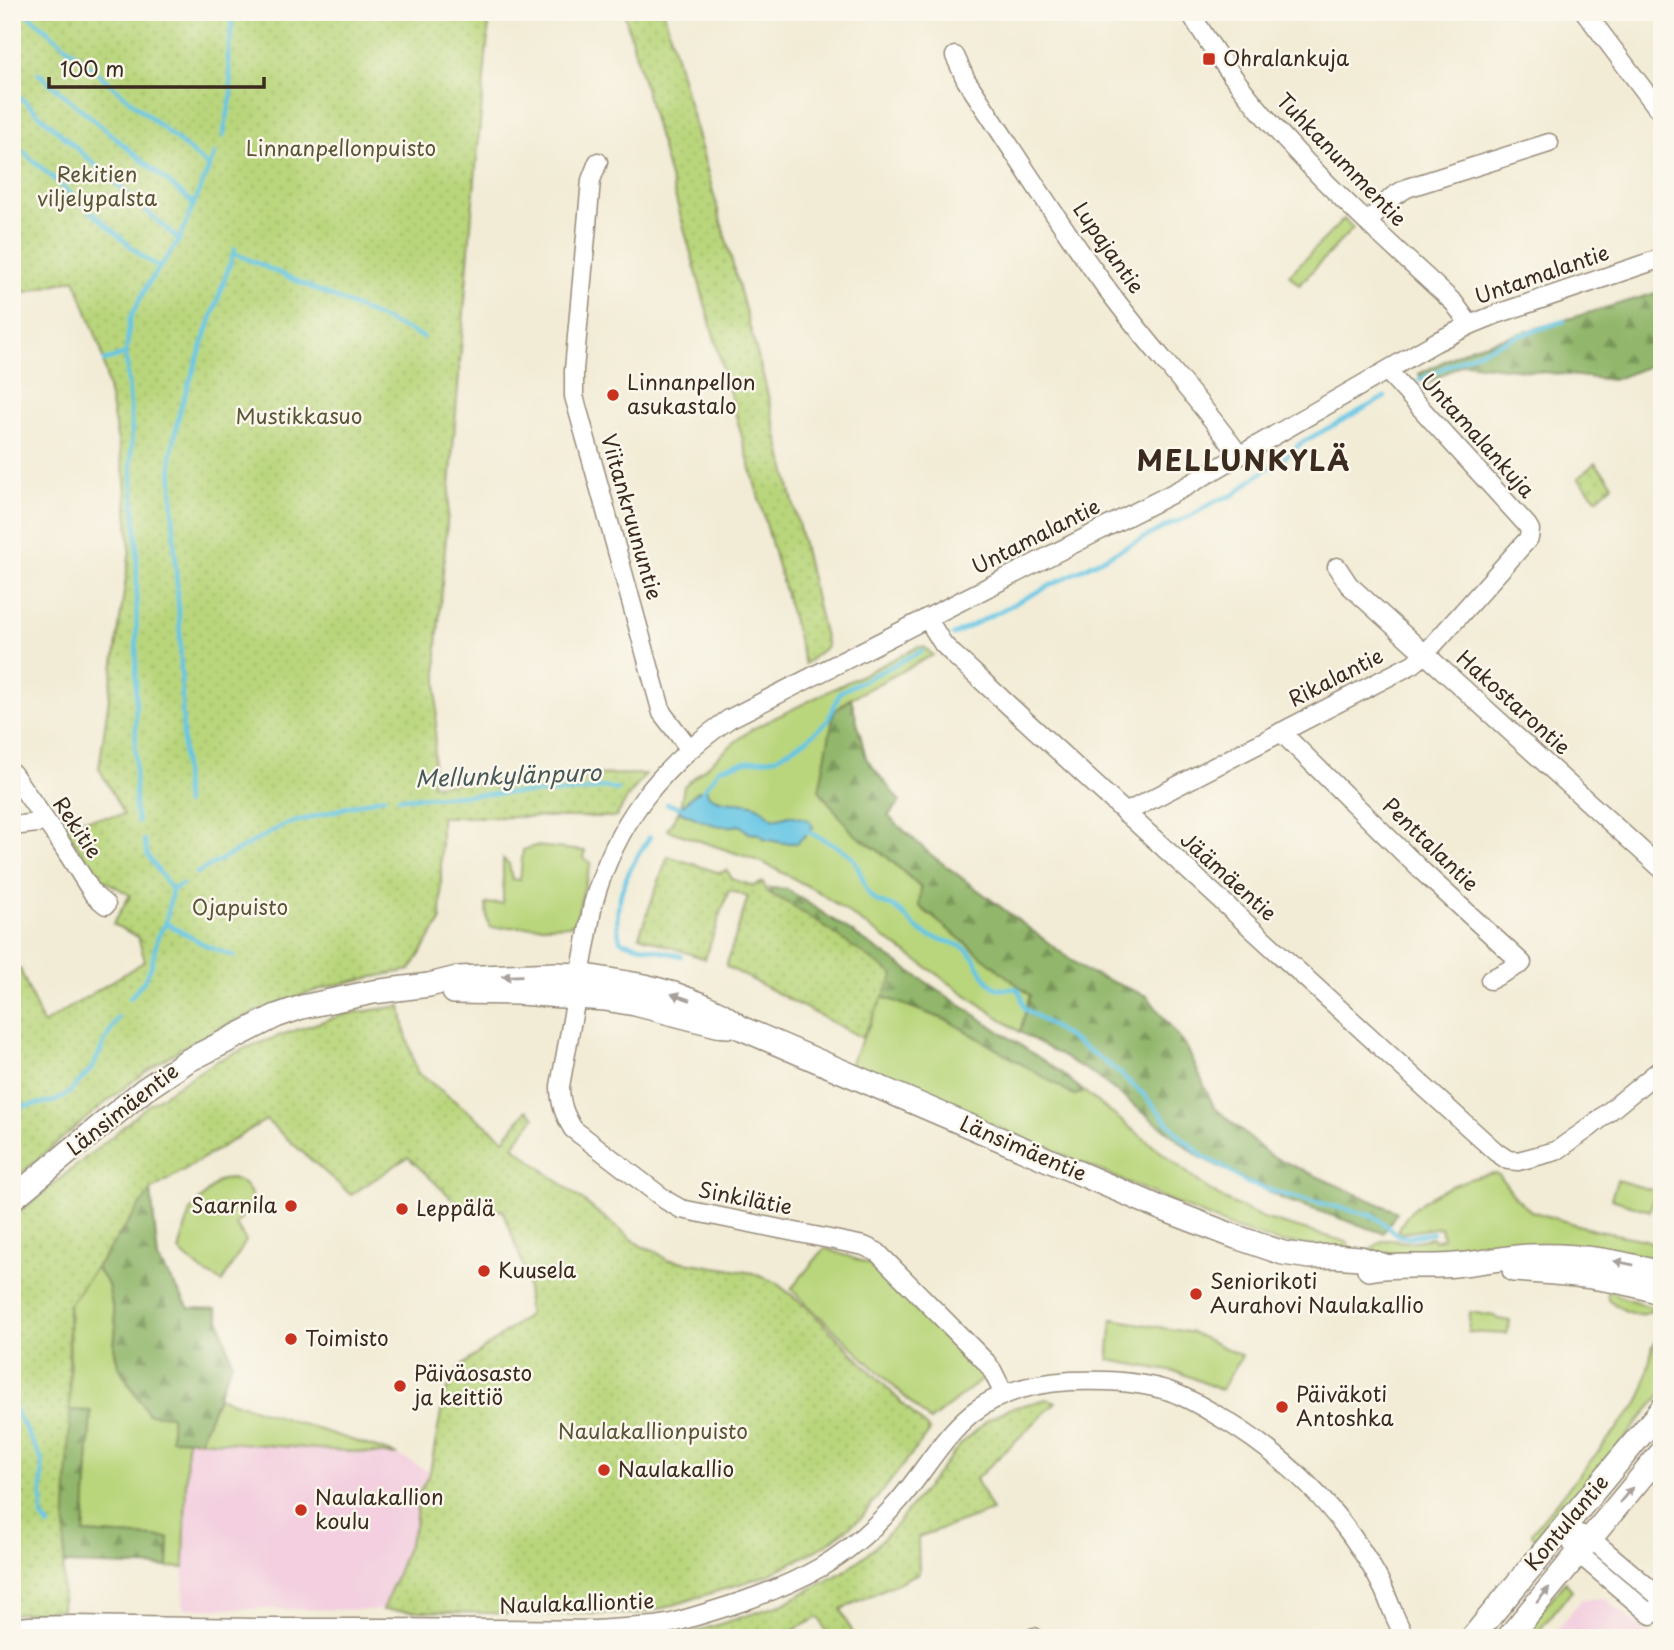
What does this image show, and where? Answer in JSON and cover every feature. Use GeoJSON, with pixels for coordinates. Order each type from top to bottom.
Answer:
{"type":"FeatureCollection","features":[{"type":"Feature","properties":{"kind":"main road","name":"Länsimäentie"},"geometry":{"type":"LineString","coordinates":[[12,1199],[144,1090],[187,1061],[242,1034],[280,1025],[346,997],[429,985],[457,978],[545,974],[578,986],[645,986],[701,1004],[722,1014],[741,1028],[1158,1207],[1283,1253],[1310,1257],[1333,1255],[1360,1258],[1385,1266],[1455,1265],[1583,1275],[1658,1288]]}},
{"type":"Feature","properties":{"kind":"main road","name":"Kontulantie"},"geometry":{"type":"LineString","coordinates":[[1472,1638],[1662,1409]]}},
{"type":"Feature","properties":{"kind":"main road","name":"Kontulantie"},"geometry":{"type":"LineString","coordinates":[[1508,1638],[1662,1452]]}},
{"type":"Feature","properties":{"kind":"street"},"geometry":{"type":"LineString","coordinates":[[1586,12],[1662,114]]}},
{"type":"Feature","properties":{"kind":"street","name":"Tuhkanummentie"},"geometry":{"type":"LineString","coordinates":[[1193,13],[1207,42],[1223,65],[1298,153],[1454,303],[1470,325]]}},
{"type":"Feature","properties":{"kind":"street","name":"Lupajantie"},"geometry":{"type":"LineString","coordinates":[[956,56],[966,80],[1097,275],[1239,456]]}},
{"type":"Feature","properties":{"kind":"street"},"geometry":{"type":"LineString","coordinates":[[1368,222],[1392,197],[1407,188],[1549,143]]}},
{"type":"Feature","properties":{"kind":"street","name":"Viitankruununtie"},"geometry":{"type":"LineString","coordinates":[[598,162],[592,174],[590,193],[574,396],[663,713],[689,748]]}},
{"type":"Feature","properties":{"kind":"street","name":"Untamalantie"},"geometry":{"type":"LineString","coordinates":[[578,986],[600,879],[630,818],[646,794],[689,748],[729,719],[1185,487],[1470,325],[1662,258]]}},
{"type":"Feature","properties":{"kind":"street","name":"Untamalankuja"},"geometry":{"type":"LineString","coordinates":[[1387,371],[1514,509],[1527,525],[1530,534]]}},
{"type":"Feature","properties":{"kind":"street","name":"Rikalantie"},"geometry":{"type":"LineString","coordinates":[[1125,813],[1413,664],[1522,548],[1530,534]]}},
{"type":"Feature","properties":{"kind":"street","name":"Hakostarontie"},"geometry":{"type":"LineString","coordinates":[[1337,567],[1349,585],[1662,869]]}},
{"type":"Feature","properties":{"kind":"street","name":"Jäämäentie"},"geometry":{"type":"LineString","coordinates":[[927,618],[943,644],[954,655],[1507,1160],[1518,1161],[1544,1155],[1564,1146],[1662,1068]]}},
{"type":"Feature","properties":{"kind":"street","name":"Penttalantie"},"geometry":{"type":"LineString","coordinates":[[1282,732],[1422,871],[1522,963],[1490,980]]}},
{"type":"Feature","properties":{"kind":"street","name":"Rekitie"},"geometry":{"type":"LineString","coordinates":[[12,773],[94,895],[106,905]]}},
{"type":"Feature","properties":{"kind":"street"},"geometry":{"type":"LineString","coordinates":[[12,826],[46,821]]}},
{"type":"Feature","properties":{"kind":"street","name":"Sinkilätie"},"geometry":{"type":"LineString","coordinates":[[578,986],[560,1086],[560,1102],[573,1129],[681,1209],[864,1246],[877,1252],[986,1362],[1004,1394]]}},
{"type":"Feature","properties":{"kind":"street","name":"Naulakalliontie"},"geometry":{"type":"LineString","coordinates":[[12,1628],[29,1626],[73,1631],[255,1633],[383,1628],[534,1634],[655,1626],[773,1590],[840,1555],[873,1528],[903,1496],[959,1424],[984,1404],[1004,1394],[1028,1387],[1113,1380],[1169,1391],[1194,1402],[1273,1453],[1309,1486],[1350,1535],[1384,1589],[1406,1638]]}},
{"type":"Feature","properties":{"kind":"street"},"geometry":{"type":"LineString","coordinates":[[1563,1528],[1658,1605]]}},
{"type":"Feature","properties":{"kind":"shaded area","name":"Naulakallion koulu"},"geometry":{"type":"Polygon","coordinates":[[[187,1438],[398,1455],[430,1472],[418,1495],[415,1526],[383,1610],[183,1608],[187,1438]]]}},
{"type":"Feature","properties":{"kind":"shaded area"},"geometry":{"type":"Polygon","coordinates":[[[1605,1598],[1652,1638],[1550,1638],[1582,1599],[1605,1598]]]}},
{"type":"Feature","properties":{"kind":"green space"},"geometry":{"type":"Polygon","coordinates":[[[12,12],[490,12],[437,647],[437,708],[432,785],[576,775],[646,774],[616,817],[441,817],[441,921],[410,970],[321,989],[236,1020],[195,1041],[120,1091],[12,1181],[12,971],[20,969],[43,1024],[145,961],[138,937],[113,924],[130,895],[98,877],[61,822],[124,815],[99,768],[130,550],[125,480],[101,349],[75,279],[12,296],[12,12]]]}},
{"type":"Feature","properties":{"kind":"green space"},"geometry":{"type":"Polygon","coordinates":[[[624,12],[664,12],[764,379],[827,646],[805,664],[624,12]]]}},
{"type":"Feature","properties":{"kind":"green space"},"geometry":{"type":"Polygon","coordinates":[[[1344,219],[1353,228],[1299,285],[1289,275],[1344,219]]]}},
{"type":"Feature","properties":{"kind":"green space"},"geometry":{"type":"Polygon","coordinates":[[[1662,291],[1662,361],[1613,380],[1463,363],[1425,385],[1419,374],[1470,348],[1662,291]]]}},
{"type":"Feature","properties":{"kind":"green space"},"geometry":{"type":"Polygon","coordinates":[[[1595,463],[1613,484],[1597,499],[1578,478],[1595,463]]]}},
{"type":"Feature","properties":{"kind":"green space"},"geometry":{"type":"Polygon","coordinates":[[[918,647],[924,647],[933,655],[851,698],[834,712],[853,833],[886,856],[921,888],[997,968],[1030,995],[1020,1032],[817,891],[762,862],[667,830],[679,811],[716,825],[740,825],[749,833],[760,834],[764,839],[789,842],[805,836],[790,815],[774,819],[755,805],[724,801],[710,797],[707,793],[697,791],[680,808],[684,786],[752,729],[918,647]]]}},
{"type":"Feature","properties":{"kind":"green space"},"geometry":{"type":"Polygon","coordinates":[[[851,698],[866,758],[900,802],[888,816],[930,854],[1086,971],[1147,996],[1187,1048],[1214,1107],[1269,1155],[1397,1212],[1383,1233],[1283,1199],[1200,1157],[1095,1075],[1020,1032],[1030,995],[919,906],[921,888],[886,856],[853,833],[819,790],[834,712],[851,698]]]}},
{"type":"Feature","properties":{"kind":"green space"},"geometry":{"type":"Polygon","coordinates":[[[535,846],[585,851],[584,858],[591,863],[575,923],[490,928],[486,904],[503,903],[503,859],[509,864],[512,879],[520,880],[523,850],[535,846]]]}},
{"type":"Feature","properties":{"kind":"green space"},"geometry":{"type":"Polygon","coordinates":[[[668,856],[720,873],[727,870],[732,879],[753,886],[763,882],[767,892],[795,907],[894,975],[862,1038],[726,966],[748,897],[729,890],[705,959],[639,936],[668,856]]]}},
{"type":"Feature","properties":{"kind":"green space"},"geometry":{"type":"Polygon","coordinates":[[[769,888],[787,889],[1059,1071],[1082,1093],[1074,1095],[949,1021],[883,997],[864,967],[776,905],[769,888]]]}},
{"type":"Feature","properties":{"kind":"green space"},"geometry":{"type":"Polygon","coordinates":[[[883,997],[949,1021],[1074,1095],[1081,1093],[1076,1085],[1208,1189],[1226,1200],[1263,1218],[1347,1242],[1347,1250],[1279,1242],[1236,1229],[850,1064],[883,997]]]}},
{"type":"Feature","properties":{"kind":"green space","name":"Naulakallionpuisto"},"geometry":{"type":"Polygon","coordinates":[[[401,1006],[417,1072],[504,1139],[527,1110],[535,1117],[513,1146],[641,1246],[654,1250],[668,1261],[753,1273],[775,1282],[808,1308],[930,1431],[861,1518],[824,1546],[768,1575],[637,1614],[383,1610],[415,1526],[418,1495],[430,1472],[444,1396],[459,1368],[528,1315],[527,1276],[503,1210],[465,1211],[408,1157],[351,1195],[266,1120],[151,1190],[68,1306],[70,1410],[62,1609],[12,1614],[12,1218],[144,1108],[219,1060],[290,1032],[346,1014],[401,1006]]]}},
{"type":"Feature","properties":{"kind":"green space"},"geometry":{"type":"Polygon","coordinates":[[[1494,1173],[1499,1175],[1515,1197],[1531,1211],[1594,1230],[1646,1240],[1662,1249],[1662,1263],[1654,1258],[1647,1259],[1624,1252],[1406,1257],[1365,1254],[1382,1241],[1393,1239],[1407,1242],[1432,1238],[1434,1241],[1443,1238],[1441,1227],[1398,1232],[1413,1210],[1438,1192],[1494,1173]]]}},
{"type":"Feature","properties":{"kind":"green space"},"geometry":{"type":"Polygon","coordinates":[[[231,1178],[244,1184],[252,1196],[249,1207],[236,1225],[246,1241],[222,1282],[202,1271],[179,1251],[190,1211],[218,1181],[231,1178]]]}},
{"type":"Feature","properties":{"kind":"green space"},"geometry":{"type":"Polygon","coordinates":[[[1617,1180],[1655,1191],[1650,1211],[1611,1199],[1617,1180]]]}},
{"type":"Feature","properties":{"kind":"green space"},"geometry":{"type":"Polygon","coordinates":[[[151,1190],[96,1268],[108,1285],[116,1325],[114,1347],[118,1365],[134,1393],[171,1415],[171,1439],[187,1438],[184,1568],[168,1567],[169,1538],[84,1533],[91,1412],[70,1410],[69,1258],[151,1190]]]}},
{"type":"Feature","properties":{"kind":"green space"},"geometry":{"type":"Polygon","coordinates":[[[151,1190],[158,1259],[189,1308],[216,1309],[232,1362],[200,1440],[171,1439],[171,1416],[148,1414],[118,1365],[114,1347],[116,1325],[108,1285],[96,1268],[151,1190]]]}},
{"type":"Feature","properties":{"kind":"green space"},"geometry":{"type":"Polygon","coordinates":[[[825,1248],[872,1265],[984,1378],[930,1421],[791,1289],[825,1248]]]}},
{"type":"Feature","properties":{"kind":"green space"},"geometry":{"type":"Polygon","coordinates":[[[1607,1289],[1654,1308],[1643,1314],[1630,1313],[1608,1299],[1607,1289]]]}},
{"type":"Feature","properties":{"kind":"green space"},"geometry":{"type":"Polygon","coordinates":[[[1470,1312],[1510,1321],[1507,1334],[1468,1332],[1470,1312]]]}},
{"type":"Feature","properties":{"kind":"green space"},"geometry":{"type":"Polygon","coordinates":[[[1112,1319],[1193,1333],[1242,1356],[1221,1390],[1181,1373],[1108,1360],[1112,1319]]]}},
{"type":"Feature","properties":{"kind":"green space"},"geometry":{"type":"Polygon","coordinates":[[[1662,1340],[1662,1393],[1540,1542],[1532,1532],[1638,1403],[1653,1345],[1662,1340]]]}},
{"type":"Feature","properties":{"kind":"green space"},"geometry":{"type":"Polygon","coordinates":[[[218,1397],[398,1455],[200,1440],[218,1397]]]}},
{"type":"Feature","properties":{"kind":"green space"},"geometry":{"type":"Polygon","coordinates":[[[1047,1399],[1056,1402],[976,1479],[992,1511],[918,1537],[919,1573],[841,1609],[854,1638],[829,1638],[819,1617],[778,1638],[676,1638],[783,1604],[845,1571],[873,1549],[897,1524],[961,1444],[988,1420],[1008,1409],[1047,1399]]]}},
{"type":"Feature","properties":{"kind":"green space"},"geometry":{"type":"Polygon","coordinates":[[[70,1410],[91,1411],[84,1533],[169,1538],[168,1567],[64,1564],[70,1410]]]}},
{"type":"Feature","properties":{"kind":"green space"},"geometry":{"type":"Polygon","coordinates":[[[1565,1582],[1572,1590],[1533,1638],[1519,1638],[1565,1582]]]}},
{"type":"Feature","properties":{"kind":"water"},"geometry":{"type":"Polygon","coordinates":[[[704,789],[717,800],[749,803],[774,819],[790,815],[809,820],[813,827],[798,843],[783,843],[764,839],[760,834],[749,833],[740,825],[716,825],[679,811],[690,798],[704,789]]]}},
{"type":"Feature","properties":{"kind":"waterway"},"geometry":{"type":"LineString","coordinates":[[25,12],[209,167]]}},
{"type":"Feature","properties":{"kind":"waterway"},"geometry":{"type":"LineString","coordinates":[[223,136],[232,94],[228,58],[233,12]]}},
{"type":"Feature","properties":{"kind":"waterway"},"geometry":{"type":"LineString","coordinates":[[38,73],[194,204]]}},
{"type":"Feature","properties":{"kind":"waterway"},"geometry":{"type":"LineString","coordinates":[[12,90],[179,240]]}},
{"type":"Feature","properties":{"kind":"waterway"},"geometry":{"type":"LineString","coordinates":[[12,142],[143,257],[159,267]]}},
{"type":"Feature","properties":{"kind":"waterway"},"geometry":{"type":"LineString","coordinates":[[138,822],[135,811],[137,544],[126,354],[130,319],[148,284],[179,240],[215,153]]}},
{"type":"Feature","properties":{"kind":"waterway"},"geometry":{"type":"LineString","coordinates":[[185,804],[171,456],[180,410],[235,249]]}},
{"type":"Feature","properties":{"kind":"waterway"},"geometry":{"type":"LineString","coordinates":[[234,253],[423,337]]}},
{"type":"Feature","properties":{"kind":"waterway"},"geometry":{"type":"LineString","coordinates":[[1419,380],[1473,354],[1564,321]]}},
{"type":"Feature","properties":{"kind":"waterway"},"geometry":{"type":"LineString","coordinates":[[104,361],[126,354]]}},
{"type":"Feature","properties":{"kind":"waterway"},"geometry":{"type":"LineString","coordinates":[[953,635],[1189,517],[1215,501],[1234,495],[1301,443],[1385,397]]}},
{"type":"Feature","properties":{"kind":"waterway"},"geometry":{"type":"LineString","coordinates":[[701,794],[720,768],[776,758],[806,740],[828,721],[840,692],[922,651]]}},
{"type":"Feature","properties":{"kind":"waterway","name":"Mellunkylänpuro"},"geometry":{"type":"LineString","coordinates":[[399,798],[553,793],[604,787],[618,790]]}},
{"type":"Feature","properties":{"kind":"waterway","name":"Mellunkylänpuro"},"geometry":{"type":"LineString","coordinates":[[197,873],[284,825],[384,797]]}},
{"type":"Feature","properties":{"kind":"waterway","name":"Mellunkylänpuro"},"geometry":{"type":"LineString","coordinates":[[667,804],[683,808]]}},
{"type":"Feature","properties":{"kind":"waterway","name":"Mellunkylänpuro"},"geometry":{"type":"LineString","coordinates":[[807,831],[849,854],[857,864],[867,891],[875,900],[895,908],[922,932],[967,950],[995,987],[1018,989],[1024,1008],[1117,1071],[1204,1157],[1245,1182],[1282,1194],[1374,1216],[1399,1236],[1433,1233]]}},
{"type":"Feature","properties":{"kind":"waterway"},"geometry":{"type":"LineString","coordinates":[[650,837],[623,886],[618,913],[620,940],[681,956]]}},
{"type":"Feature","properties":{"kind":"waterway"},"geometry":{"type":"LineString","coordinates":[[144,840],[148,856],[172,890]]}},
{"type":"Feature","properties":{"kind":"waterway","name":"Mellunkylänpuro"},"geometry":{"type":"LineString","coordinates":[[130,998],[151,967],[158,936],[166,923],[172,890],[182,884]]}},
{"type":"Feature","properties":{"kind":"waterway"},"geometry":{"type":"LineString","coordinates":[[166,923],[207,946],[234,956]]}},
{"type":"Feature","properties":{"kind":"waterway","name":"Mellunkylänpuro"},"geometry":{"type":"LineString","coordinates":[[12,1143],[13,1108],[56,1101],[70,1092],[93,1067],[118,1017]]}},
{"type":"Feature","properties":{"kind":"waterway"},"geometry":{"type":"LineString","coordinates":[[12,1404],[42,1460],[42,1517],[49,1526]]}},
{"type":"Feature","properties":{"kind":"place","name":"Ohralankuja"},"geometry":{"type":"Point","coordinates":[1209,59]}},
{"type":"Feature","properties":{"kind":"place","name":"Linnanpellon asukastalo"},"geometry":{"type":"Point","coordinates":[613,395]}},
{"type":"Feature","properties":{"kind":"place","name":"Saarnila"},"geometry":{"type":"Point","coordinates":[291,1206]}},
{"type":"Feature","properties":{"kind":"place","name":"Leppälä"},"geometry":{"type":"Point","coordinates":[402,1209]}},
{"type":"Feature","properties":{"kind":"place","name":"Kuusela"},"geometry":{"type":"Point","coordinates":[484,1271]}},
{"type":"Feature","properties":{"kind":"place","name":"Seniorikoti Aurahovi Naulakallio"},"geometry":{"type":"Point","coordinates":[1196,1294]}},
{"type":"Feature","properties":{"kind":"place","name":"Toimisto"},"geometry":{"type":"Point","coordinates":[291,1339]}},
{"type":"Feature","properties":{"kind":"place","name":"Päiväosasto ja keittiö"},"geometry":{"type":"Point","coordinates":[400,1386]}},
{"type":"Feature","properties":{"kind":"place","name":"Päiväkoti Antoshka"},"geometry":{"type":"Point","coordinates":[1282,1407]}},
{"type":"Feature","properties":{"kind":"place","name":"Naulakallio"},"geometry":{"type":"Point","coordinates":[604,1470]}},
{"type":"Feature","properties":{"kind":"place","name":"Naulakallion koulu"},"geometry":{"type":"Point","coordinates":[301,1510]}},
{"type":"Feature","properties":{"kind":"district","name":"MELLUNKYLÄ"},"geometry":{"type":"Point","coordinates":[1244,461]}},
{"type":"Feature","properties":{"kind":"park label","name":"Linnanpellonpuisto"},"geometry":{"type":"Point","coordinates":[341,149]}},
{"type":"Feature","properties":{"kind":"park label","name":"Rekitien viljelypalsta"},"geometry":{"type":"Point","coordinates":[97,187]}},
{"type":"Feature","properties":{"kind":"park label","name":"Mustikkasuo"},"geometry":{"type":"Point","coordinates":[299,417]}},
{"type":"Feature","properties":{"kind":"park label","name":"Ojapuisto"},"geometry":{"type":"Point","coordinates":[240,908]}}]}
